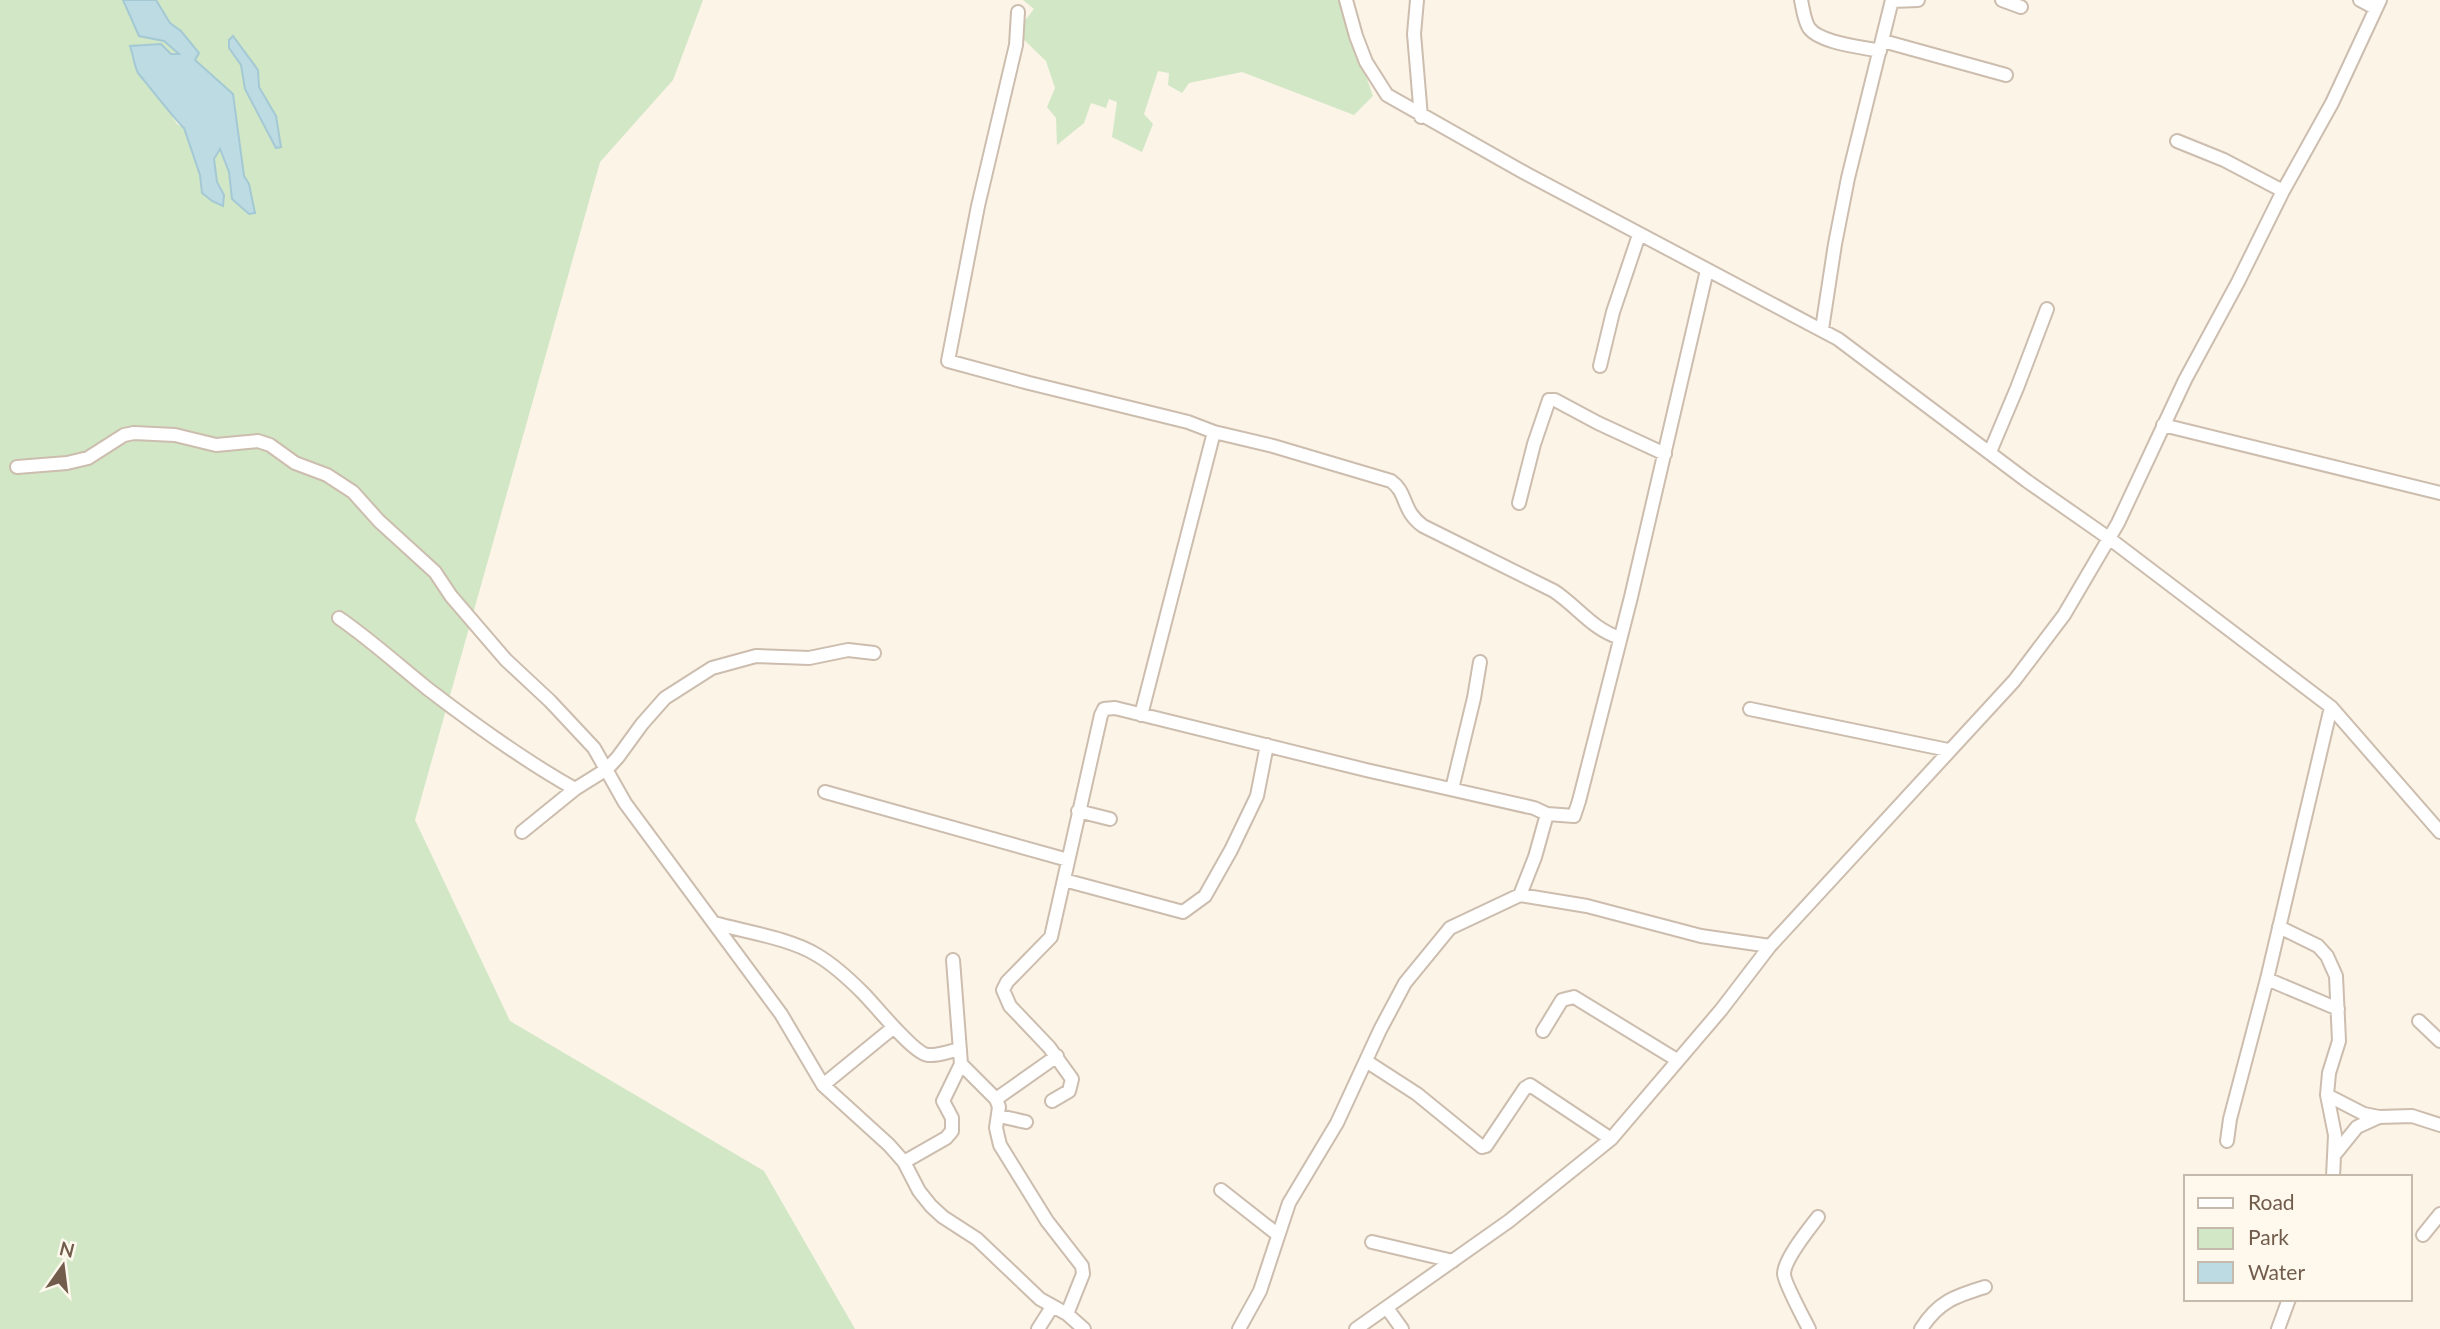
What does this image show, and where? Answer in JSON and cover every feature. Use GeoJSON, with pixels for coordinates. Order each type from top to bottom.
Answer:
{"type":"FeatureCollection","features":[{"type":"Feature","properties":{"kind":"street"},"geometry":{"type":"LineString","coordinates":[[1346,0],[1356,36],[1380,85],[1393,100],[1639,235],[1822,329],[2110,539],[2331,707],[2440,832]]}},
{"type":"Feature","properties":{"kind":"street"},"geometry":{"type":"LineString","coordinates":[[1418,0],[1414,34],[1421,117]]}},
{"type":"Feature","properties":{"kind":"street"},"geometry":{"type":"LineString","coordinates":[[1801,0],[1808,26],[1815,33],[1830,40],[1881,46],[2006,75]]}},
{"type":"Feature","properties":{"kind":"street"},"geometry":{"type":"LineString","coordinates":[[1822,329],[1848,178],[1892,0],[1918,0]]}},
{"type":"Feature","properties":{"kind":"street"},"geometry":{"type":"LineString","coordinates":[[2002,0],[2021,7]]}},
{"type":"Feature","properties":{"kind":"street"},"geometry":{"type":"LineString","coordinates":[[1356,1329],[1509,1221],[1611,1139],[1721,1010],[1770,946],[2014,681],[2041,648],[2086,581],[2110,539],[2197,356],[2332,103],[2377,4],[2360,0]]}},
{"type":"Feature","properties":{"kind":"street"},"geometry":{"type":"LineString","coordinates":[[1018,12],[1016,45],[978,206],[948,361],[1188,422],[1214,432],[1273,446],[1391,481],[1399,487],[1410,515],[1423,526],[1554,591],[1572,604],[1594,627],[1620,638]]}},
{"type":"Feature","properties":{"kind":"street"},"geometry":{"type":"LineString","coordinates":[[2177,141],[2224,160],[2283,191]]}},
{"type":"Feature","properties":{"kind":"street"},"geometry":{"type":"LineString","coordinates":[[1600,366],[1613,312],[1639,235]]}},
{"type":"Feature","properties":{"kind":"street"},"geometry":{"type":"LineString","coordinates":[[1052,1101],[1069,1091],[1073,1083],[1057,1056],[1010,1006],[1003,990],[1007,982],[1051,937],[1078,811],[1104,709],[1115,708],[1542,810],[1547,814],[1568,817],[1575,814],[1665,454],[1707,270]]}},
{"type":"Feature","properties":{"kind":"street"},"geometry":{"type":"LineString","coordinates":[[1990,452],[2047,309]]}},
{"type":"Feature","properties":{"kind":"street"},"geometry":{"type":"LineString","coordinates":[[1519,503],[1549,400],[1555,400],[1598,424],[1665,454]]}},
{"type":"Feature","properties":{"kind":"street"},"geometry":{"type":"LineString","coordinates":[[2163,425],[2440,493]]}},
{"type":"Feature","properties":{"kind":"street"},"geometry":{"type":"LineString","coordinates":[[1141,715],[1214,432]]}},
{"type":"Feature","properties":{"kind":"street"},"geometry":{"type":"LineString","coordinates":[[17,467],[66,463],[88,458],[124,435],[134,433],[175,435],[215,445],[258,441],[270,445],[295,463],[327,475],[353,492],[379,521],[435,572],[451,596],[506,660],[551,701],[594,748],[625,803],[786,1023],[823,1085],[904,1162],[919,1191],[931,1206],[977,1239],[1026,1286],[1084,1329]]}},
{"type":"Feature","properties":{"kind":"street"},"geometry":{"type":"LineString","coordinates":[[339,618],[497,740],[532,765],[575,789]]}},
{"type":"Feature","properties":{"kind":"street"},"geometry":{"type":"LineString","coordinates":[[522,832],[575,789],[607,769],[665,698],[712,668],[757,656],[809,658],[848,650],[874,653]]}},
{"type":"Feature","properties":{"kind":"street"},"geometry":{"type":"LineString","coordinates":[[1451,789],[1474,698],[1480,662]]}},
{"type":"Feature","properties":{"kind":"street"},"geometry":{"type":"LineString","coordinates":[[2227,1141],[2331,707]]}},
{"type":"Feature","properties":{"kind":"street"},"geometry":{"type":"LineString","coordinates":[[1750,709],[1948,750]]}},
{"type":"Feature","properties":{"kind":"street"},"geometry":{"type":"LineString","coordinates":[[1064,880],[1183,912],[1205,896],[1231,850],[1257,796],[1267,746]]}},
{"type":"Feature","properties":{"kind":"street"},"geometry":{"type":"LineString","coordinates":[[825,792],[1068,860]]}},
{"type":"Feature","properties":{"kind":"street"},"geometry":{"type":"LineString","coordinates":[[1078,811],[1110,819]]}},
{"type":"Feature","properties":{"kind":"street"},"geometry":{"type":"LineString","coordinates":[[1520,895],[1535,857],[1547,814]]}},
{"type":"Feature","properties":{"kind":"street"},"geometry":{"type":"LineString","coordinates":[[1239,1329],[1260,1291],[1289,1202],[1337,1123],[1405,983],[1450,928],[1520,895],[1587,906],[1701,936],[1770,946]]}},
{"type":"Feature","properties":{"kind":"street"},"geometry":{"type":"LineString","coordinates":[[714,923],[798,946],[819,956],[839,970],[862,992],[917,1050],[927,1055],[960,1049]]}},
{"type":"Feature","properties":{"kind":"street"},"geometry":{"type":"LineString","coordinates":[[2279,927],[2318,946],[2328,956],[2336,976],[2339,1041],[2329,1073],[2327,1095],[2334,1126],[2333,1175]]}},
{"type":"Feature","properties":{"kind":"street"},"geometry":{"type":"LineString","coordinates":[[904,1162],[946,1138],[952,1131],[953,1118],[943,1101],[961,1065],[953,960]]}},
{"type":"Feature","properties":{"kind":"street"},"geometry":{"type":"LineString","coordinates":[[2267,979],[2338,1009]]}},
{"type":"Feature","properties":{"kind":"street"},"geometry":{"type":"LineString","coordinates":[[1543,1031],[1562,1000],[1574,998],[1677,1059]]}},
{"type":"Feature","properties":{"kind":"street"},"geometry":{"type":"LineString","coordinates":[[2419,1021],[2440,1041]]}},
{"type":"Feature","properties":{"kind":"street"},"geometry":{"type":"LineString","coordinates":[[823,1085],[894,1027]]}},
{"type":"Feature","properties":{"kind":"street"},"geometry":{"type":"LineString","coordinates":[[996,1099],[1057,1056]]}},
{"type":"Feature","properties":{"kind":"street"},"geometry":{"type":"LineString","coordinates":[[1366,1061],[1417,1094],[1482,1147],[1488,1144],[1525,1088],[1530,1085],[1611,1139]]}},
{"type":"Feature","properties":{"kind":"street"},"geometry":{"type":"LineString","coordinates":[[961,1065],[996,1099],[999,1107],[996,1137],[1005,1155],[1047,1221],[1082,1266],[1083,1275],[1067,1314]]}},
{"type":"Feature","properties":{"kind":"street"},"geometry":{"type":"LineString","coordinates":[[2327,1095],[2364,1114],[2379,1117],[2412,1116],[2440,1125]]}},
{"type":"Feature","properties":{"kind":"street"},"geometry":{"type":"LineString","coordinates":[[999,1116],[1026,1122]]}},
{"type":"Feature","properties":{"kind":"street"},"geometry":{"type":"LineString","coordinates":[[2335,1153],[2357,1128],[2379,1117]]}},
{"type":"Feature","properties":{"kind":"street"},"geometry":{"type":"LineString","coordinates":[[1220,1190],[1278,1234]]}},
{"type":"Feature","properties":{"kind":"street"},"geometry":{"type":"LineString","coordinates":[[2423,1236],[2440,1214]]}},
{"type":"Feature","properties":{"kind":"street"},"geometry":{"type":"LineString","coordinates":[[1809,1329],[1785,1282],[1784,1273],[1788,1261],[1818,1217]]}},
{"type":"Feature","properties":{"kind":"street"},"geometry":{"type":"LineString","coordinates":[[1372,1242],[1453,1261]]}},
{"type":"Feature","properties":{"kind":"street"},"geometry":{"type":"LineString","coordinates":[[1921,1329],[1942,1303],[1984,1287]]}},
{"type":"Feature","properties":{"kind":"street"},"geometry":{"type":"LineString","coordinates":[[2278,1329],[2288,1301]]}},
{"type":"Feature","properties":{"kind":"street"},"geometry":{"type":"LineString","coordinates":[[1038,1329],[1052,1307]]}},
{"type":"Feature","properties":{"kind":"street"},"geometry":{"type":"LineString","coordinates":[[1387,1308],[1402,1329]]}},
{"type":"Feature","properties":{"kind":"green space"},"geometry":{"type":"Polygon","coordinates":[[[0,0],[123,0],[139,36],[164,41],[180,55],[171,54],[154,44],[130,47],[177,124],[184,128],[200,175],[202,193],[224,195],[215,172],[219,149],[229,172],[232,199],[243,207],[249,195],[249,188],[244,176],[233,94],[194,59],[181,31],[170,23],[156,0],[703,0],[673,80],[600,162],[415,820],[510,1021],[764,1171],[855,1329],[0,1329],[0,0]],[[233,36],[229,48],[241,65],[245,89],[276,148],[280,147],[276,116],[259,87],[258,70],[233,36]]]}},
{"type":"Feature","properties":{"kind":"green space"},"geometry":{"type":"Polygon","coordinates":[[[1023,0],[1339,0],[1373,96],[1354,115],[1242,72],[1189,83],[1182,93],[1168,85],[1169,73],[1158,71],[1144,114],[1153,124],[1142,152],[1112,137],[1117,102],[1109,99],[1106,108],[1091,103],[1084,123],[1057,145],[1056,118],[1047,107],[1055,88],[1046,61],[1016,32],[1034,9],[1023,0]]]}},
{"type":"Feature","properties":{"kind":"water"},"geometry":{"type":"Polygon","coordinates":[[[123,0],[156,0],[170,23],[181,31],[199,53],[195,60],[233,94],[244,176],[249,184],[255,213],[249,214],[232,199],[229,172],[220,149],[214,159],[217,182],[224,195],[223,206],[202,193],[200,175],[184,128],[138,73],[130,46],[161,44],[171,54],[179,54],[164,41],[139,36],[123,0]]]}},
{"type":"Feature","properties":{"kind":"water"},"geometry":{"type":"Polygon","coordinates":[[[233,36],[258,70],[259,87],[276,116],[281,147],[276,148],[245,89],[241,65],[229,48],[229,40],[233,36]]]}}]}
